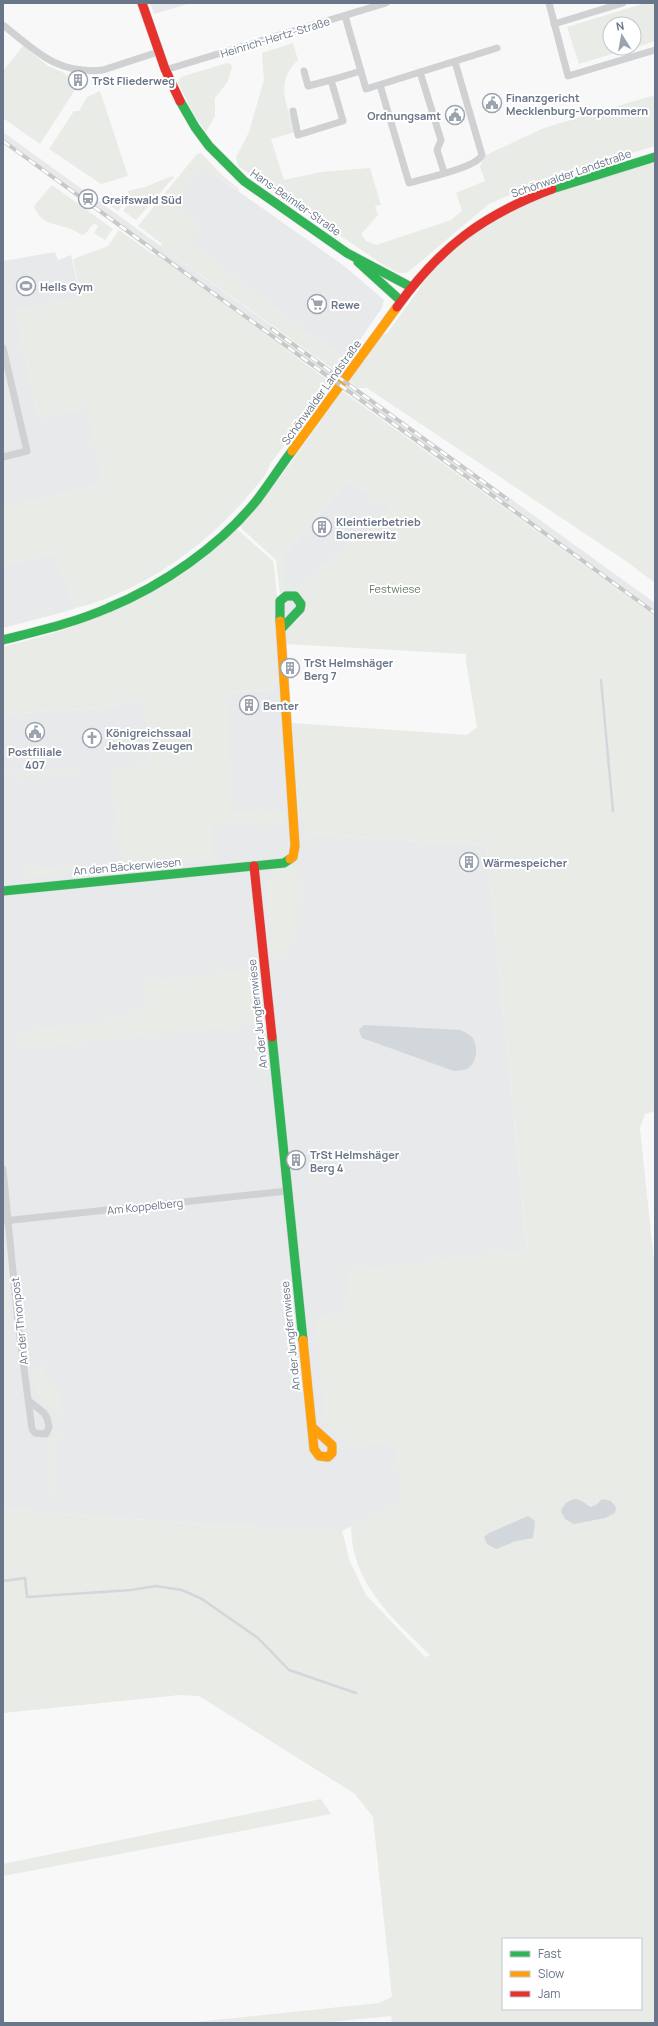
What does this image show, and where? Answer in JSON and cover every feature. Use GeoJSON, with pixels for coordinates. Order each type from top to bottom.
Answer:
{"type":"FeatureCollection","features":[{"type":"Feature","properties":{"kind":"main road","name":"Hans-Beimler-Straße"},"geometry":{"type":"LineString","coordinates":[[142,3],[158,52],[176,96],[190,122],[217,154],[248,185],[256,189],[347,253],[411,288]]}},
{"type":"Feature","properties":{"kind":"main road","name":"Schönwalder Landstraße"},"geometry":{"type":"LineString","coordinates":[[3,640],[83,618],[130,598],[180,570],[211,546],[235,524],[261,495],[401,301],[433,263],[456,241],[492,216],[547,191],[655,157]]}},
{"type":"Feature","properties":{"kind":"main road","name":"Hans-Beimler-Straße"},"geometry":{"type":"LineString","coordinates":[[347,253],[401,301]]}},
{"type":"Feature","properties":{"kind":"main road"},"geometry":{"type":"LineString","coordinates":[[254,866],[284,863],[293,857],[294,852],[281,629]]}},
{"type":"Feature","properties":{"kind":"main road","name":"An den Bäckerwiesen"},"geometry":{"type":"LineString","coordinates":[[3,891],[254,866]]}},
{"type":"Feature","properties":{"kind":"main road","name":"An der Jungfernwiese"},"geometry":{"type":"LineString","coordinates":[[254,866],[312,1427]]}},
{"type":"Feature","properties":{"kind":"street","name":"Heinrich-Hertz-Straße"},"geometry":{"type":"LineString","coordinates":[[165,70],[386,3]]}},
{"type":"Feature","properties":{"kind":"street"},"geometry":{"type":"LineString","coordinates":[[549,3],[568,76],[655,50]]}},
{"type":"Feature","properties":{"kind":"street"},"geometry":{"type":"LineString","coordinates":[[554,24],[623,3]]}},
{"type":"Feature","properties":{"kind":"street"},"geometry":{"type":"LineString","coordinates":[[345,16],[366,89],[497,48]]}},
{"type":"Feature","properties":{"kind":"street"},"geometry":{"type":"LineString","coordinates":[[3,25],[52,63],[68,68],[103,70],[158,52]]}},
{"type":"Feature","properties":{"kind":"street"},"geometry":{"type":"LineString","coordinates":[[380,85],[409,183],[470,165],[482,155],[455,62]]}},
{"type":"Feature","properties":{"kind":"street"},"geometry":{"type":"LineString","coordinates":[[304,71],[308,86],[361,71]]}},
{"type":"Feature","properties":{"kind":"street"},"geometry":{"type":"LineString","coordinates":[[420,72],[441,140],[437,150],[444,172]]}},
{"type":"Feature","properties":{"kind":"street"},"geometry":{"type":"LineString","coordinates":[[293,111],[298,135],[343,121],[331,80]]}},
{"type":"Feature","properties":{"kind":"street"},"geometry":{"type":"LineString","coordinates":[[3,348],[4,362],[27,451],[3,457]]}},
{"type":"Feature","properties":{"kind":"street","name":"An der Thronpost"},"geometry":{"type":"LineString","coordinates":[[3,1169],[6,1221],[29,1401]]}},
{"type":"Feature","properties":{"kind":"street","name":"Am Koppelberg"},"geometry":{"type":"LineString","coordinates":[[6,1221],[287,1191]]}},
{"type":"Feature","properties":{"kind":"shaded area"},"geometry":{"type":"Polygon","coordinates":[[[150,3],[191,3],[154,14],[150,3]]]}},
{"type":"Feature","properties":{"kind":"shaded area"},"geometry":{"type":"Polygon","coordinates":[[[3,132],[655,603],[655,617],[3,143],[3,132]]]}},
{"type":"Feature","properties":{"kind":"shaded area"},"geometry":{"type":"Polygon","coordinates":[[[201,165],[343,265],[384,300],[382,308],[346,360],[187,242],[171,205],[201,165]]]}},
{"type":"Feature","properties":{"kind":"shaded area"},"geometry":{"type":"Polygon","coordinates":[[[55,252],[58,260],[71,255],[81,298],[16,311],[38,418],[86,406],[104,484],[3,508],[3,261],[55,252]]]}},
{"type":"Feature","properties":{"kind":"shaded area"},"geometry":{"type":"Polygon","coordinates":[[[348,480],[392,510],[294,591],[305,607],[304,612],[295,622],[286,638],[299,819],[304,821],[306,834],[487,845],[545,1434],[342,1531],[305,1531],[3,1510],[3,714],[119,707],[118,702],[277,689],[272,607],[277,597],[285,591],[281,558],[348,480]]]}},
{"type":"Feature","properties":{"kind":"shaded area"},"geometry":{"type":"Polygon","coordinates":[[[54,553],[76,608],[3,628],[3,566],[54,553]]]}},
{"type":"Feature","properties":{"kind":"shaded area"},"geometry":{"type":"Polygon","coordinates":[[[364,1025],[461,1030],[472,1037],[476,1045],[475,1059],[467,1069],[454,1071],[362,1038],[359,1030],[364,1025]]]}},
{"type":"Feature","properties":{"kind":"shaded area"},"geometry":{"type":"Polygon","coordinates":[[[576,1499],[582,1501],[590,1507],[596,1505],[602,1499],[611,1501],[616,1507],[615,1513],[605,1518],[574,1524],[565,1519],[561,1511],[563,1506],[571,1500],[576,1499]]]}},
{"type":"Feature","properties":{"kind":"shaded area"},"geometry":{"type":"Polygon","coordinates":[[[528,1516],[535,1521],[533,1538],[516,1541],[496,1549],[487,1544],[484,1537],[489,1533],[528,1516]]]}},
{"type":"Feature","properties":{"kind":"green space"},"geometry":{"type":"Polygon","coordinates":[[[645,3],[654,3],[655,41],[642,45],[642,16],[603,16],[645,3]]]}},
{"type":"Feature","properties":{"kind":"green space"},"geometry":{"type":"Polygon","coordinates":[[[602,16],[602,56],[606,56],[579,64],[567,27],[602,16]]]}},
{"type":"Feature","properties":{"kind":"green space"},"geometry":{"type":"Polygon","coordinates":[[[293,43],[298,60],[286,77],[284,94],[295,132],[271,139],[284,180],[321,172],[370,168],[381,205],[375,206],[378,215],[361,234],[366,241],[376,245],[451,220],[462,211],[456,193],[485,181],[480,167],[484,156],[544,128],[655,95],[655,146],[548,178],[489,204],[407,273],[398,273],[379,262],[238,166],[236,157],[249,132],[264,80],[262,53],[293,43]]]}},
{"type":"Feature","properties":{"kind":"green space"},"geometry":{"type":"Polygon","coordinates":[[[23,46],[48,66],[62,72],[78,85],[40,144],[3,118],[3,71],[23,46]]]}},
{"type":"Feature","properties":{"kind":"green space"},"geometry":{"type":"Polygon","coordinates":[[[227,63],[231,64],[232,67],[228,81],[215,98],[215,116],[206,132],[193,113],[178,82],[181,77],[227,63]]]}},
{"type":"Feature","properties":{"kind":"green space"},"geometry":{"type":"Polygon","coordinates":[[[100,91],[128,176],[101,184],[49,149],[74,111],[79,111],[87,97],[100,91]]]}},
{"type":"Feature","properties":{"kind":"green space"},"geometry":{"type":"Polygon","coordinates":[[[201,153],[223,176],[239,189],[239,191],[201,165],[172,204],[200,225],[188,242],[301,328],[346,360],[337,372],[161,246],[162,244],[138,226],[197,154],[201,153]]]}},
{"type":"Feature","properties":{"kind":"green space"},"geometry":{"type":"Polygon","coordinates":[[[655,162],[655,583],[626,561],[367,388],[358,388],[349,381],[349,378],[383,335],[388,332],[420,288],[424,279],[437,264],[482,227],[512,211],[546,196],[655,162]]]}},
{"type":"Feature","properties":{"kind":"green space"},"geometry":{"type":"Polygon","coordinates":[[[172,176],[174,177],[136,220],[123,211],[130,200],[128,191],[145,187],[172,176]]]}},
{"type":"Feature","properties":{"kind":"green space"},"geometry":{"type":"Polygon","coordinates":[[[52,185],[113,229],[105,240],[94,233],[98,226],[94,223],[85,234],[82,235],[73,230],[45,221],[41,217],[34,206],[52,185]]]}},
{"type":"Feature","properties":{"kind":"green space"},"geometry":{"type":"Polygon","coordinates":[[[123,193],[126,200],[118,211],[100,199],[111,198],[116,201],[123,193]]]}},
{"type":"Feature","properties":{"kind":"green space"},"geometry":{"type":"Polygon","coordinates":[[[119,230],[154,255],[156,253],[331,383],[270,464],[267,472],[260,482],[235,511],[216,529],[195,547],[149,578],[101,601],[76,608],[54,553],[3,566],[3,508],[104,484],[85,406],[38,418],[16,311],[81,298],[73,259],[108,246],[119,230]]]}},
{"type":"Feature","properties":{"kind":"green space","name":"Festwiese"},"geometry":{"type":"Polygon","coordinates":[[[342,391],[655,617],[655,1111],[645,1114],[640,1128],[655,1271],[655,2023],[392,2023],[391,2016],[320,2023],[186,2023],[379,2003],[392,1997],[373,1817],[355,1794],[199,1696],[180,1695],[3,1713],[3,1510],[305,1531],[342,1531],[350,1562],[366,1595],[425,1657],[430,1655],[401,1627],[376,1597],[365,1580],[357,1563],[351,1522],[361,1521],[401,1501],[395,1443],[349,1447],[337,1431],[325,1421],[316,1317],[350,1312],[348,1271],[527,1250],[487,845],[305,834],[304,821],[299,819],[292,723],[467,735],[477,727],[466,654],[286,644],[288,632],[304,612],[305,607],[294,591],[392,510],[348,480],[281,558],[285,591],[280,594],[276,560],[241,528],[240,524],[282,475],[342,391]]]}},
{"type":"Feature","properties":{"kind":"green space"},"geometry":{"type":"Polygon","coordinates":[[[235,529],[273,561],[277,597],[272,607],[277,689],[226,693],[233,812],[285,810],[286,824],[248,826],[247,822],[211,825],[213,860],[122,869],[110,768],[148,765],[143,700],[119,702],[119,707],[3,714],[3,647],[61,631],[101,616],[177,577],[205,556],[235,529]]]}},
{"type":"Feature","properties":{"kind":"green space"},"geometry":{"type":"Polygon","coordinates":[[[77,768],[77,773],[29,776],[22,784],[19,776],[3,777],[3,773],[77,768]]]}},
{"type":"Feature","properties":{"kind":"green space"},"geometry":{"type":"Polygon","coordinates":[[[31,862],[33,862],[35,869],[82,864],[83,872],[26,878],[25,870],[31,869],[31,862]]]}},
{"type":"Feature","properties":{"kind":"green space"},"geometry":{"type":"Polygon","coordinates":[[[291,865],[295,867],[299,880],[296,940],[280,959],[275,960],[266,885],[276,867],[291,865]]]}},
{"type":"Feature","properties":{"kind":"green space"},"geometry":{"type":"Polygon","coordinates":[[[256,969],[261,1024],[17,1049],[16,1038],[29,1037],[29,1030],[113,1021],[146,1005],[144,982],[256,969]]]}},
{"type":"Feature","properties":{"kind":"green space"},"geometry":{"type":"Polygon","coordinates":[[[3,1257],[10,1318],[3,1319],[3,1257]]]}},
{"type":"Feature","properties":{"kind":"green space"},"geometry":{"type":"Polygon","coordinates":[[[41,1365],[44,1365],[47,1368],[43,1375],[60,1393],[59,1420],[55,1411],[36,1393],[33,1373],[41,1365]]]}},
{"type":"Feature","properties":{"kind":"green space"},"geometry":{"type":"Polygon","coordinates":[[[63,1436],[63,1439],[56,1440],[52,1499],[57,1500],[57,1502],[52,1501],[50,1496],[46,1437],[63,1436]]]}},
{"type":"Feature","properties":{"kind":"green space"},"geometry":{"type":"Polygon","coordinates":[[[321,1799],[331,1814],[3,1876],[3,1864],[321,1799]]]}},
{"type":"Feature","properties":{"kind":"waterway"},"geometry":{"type":"LineString","coordinates":[[601,680],[613,811]]}},
{"type":"Feature","properties":{"kind":"waterway"},"geometry":{"type":"LineString","coordinates":[[3,1581],[25,1578],[27,1597],[131,1590],[156,1586],[182,1590],[202,1599],[258,1638],[289,1670],[356,1693]]}},
{"type":"Feature","properties":{"kind":"railway"},"geometry":{"type":"LineString","coordinates":[[3,141],[655,613]]}},
{"type":"Feature","properties":{"kind":"railway"},"geometry":{"type":"LineString","coordinates":[[272,329],[507,499]]}},
{"type":"Feature","properties":{"kind":"traffic: fast"},"geometry":{"type":"LineString","coordinates":[[180,101],[195,127],[209,146],[244,181],[347,253],[411,287]]}},
{"type":"Feature","properties":{"kind":"traffic: fast"},"geometry":{"type":"LineString","coordinates":[[552,189],[655,157]]}},
{"type":"Feature","properties":{"kind":"traffic: fast"},"geometry":{"type":"LineString","coordinates":[[358,262],[401,301]]}},
{"type":"Feature","properties":{"kind":"traffic: fast"},"geometry":{"type":"LineString","coordinates":[[3,640],[56,626],[95,613],[149,588],[189,563],[208,549],[242,517],[257,500],[292,451]]}},
{"type":"Feature","properties":{"kind":"traffic: fast"},"geometry":{"type":"LineString","coordinates":[[280,621],[280,601],[286,596],[295,596],[301,604],[300,609],[281,629]]}},
{"type":"Feature","properties":{"kind":"traffic: fast"},"geometry":{"type":"LineString","coordinates":[[3,891],[284,863],[290,859]]}},
{"type":"Feature","properties":{"kind":"traffic: fast"},"geometry":{"type":"LineString","coordinates":[[272,1037],[303,1340]]}},
{"type":"Feature","properties":{"kind":"traffic: slow"},"geometry":{"type":"LineString","coordinates":[[292,451],[397,307]]}},
{"type":"Feature","properties":{"kind":"traffic: slow"},"geometry":{"type":"LineString","coordinates":[[280,621],[295,846],[293,857],[290,859]]}},
{"type":"Feature","properties":{"kind":"traffic: slow"},"geometry":{"type":"LineString","coordinates":[[303,1340],[314,1449],[319,1456],[328,1457],[332,1453],[332,1445],[312,1427]]}},
{"type":"Feature","properties":{"kind":"traffic: jam"},"geometry":{"type":"LineString","coordinates":[[142,3],[165,69],[180,101]]}},
{"type":"Feature","properties":{"kind":"traffic: jam"},"geometry":{"type":"LineString","coordinates":[[397,307],[430,267],[465,235],[505,210],[552,189]]}},
{"type":"Feature","properties":{"kind":"traffic: jam"},"geometry":{"type":"LineString","coordinates":[[254,866],[272,1037]]}},
{"type":"Feature","properties":{"kind":"place","name":"TrSt Fliederweg"},"geometry":{"type":"Point","coordinates":[78,80]}},
{"type":"Feature","properties":{"kind":"place","name":"Finanzgericht Mecklenburg-Vorpommern"},"geometry":{"type":"Point","coordinates":[492,103]}},
{"type":"Feature","properties":{"kind":"place","name":"Ordnungsamt"},"geometry":{"type":"Point","coordinates":[455,115]}},
{"type":"Feature","properties":{"kind":"place","name":"Greifswald Süd"},"geometry":{"type":"Point","coordinates":[88,199]}},
{"type":"Feature","properties":{"kind":"place","name":"Hells Gym"},"geometry":{"type":"Point","coordinates":[26,286]}},
{"type":"Feature","properties":{"kind":"place","name":"Rewe"},"geometry":{"type":"Point","coordinates":[317,304]}},
{"type":"Feature","properties":{"kind":"place","name":"Kleintierbetrieb Bonerewitz"},"geometry":{"type":"Point","coordinates":[322,527]}},
{"type":"Feature","properties":{"kind":"place","name":"TrSt Helmshäger Berg 7"},"geometry":{"type":"Point","coordinates":[290,668]}},
{"type":"Feature","properties":{"kind":"place","name":"Benter"},"geometry":{"type":"Point","coordinates":[249,705]}},
{"type":"Feature","properties":{"kind":"place","name":"Postfiliale 407"},"geometry":{"type":"Point","coordinates":[35,732]}},
{"type":"Feature","properties":{"kind":"place","name":"Königreichssaal Jehovas Zeugen"},"geometry":{"type":"Point","coordinates":[92,738]}},
{"type":"Feature","properties":{"kind":"place","name":"Wärmespeicher"},"geometry":{"type":"Point","coordinates":[469,862]}},
{"type":"Feature","properties":{"kind":"place","name":"TrSt Helmshäger Berg 4"},"geometry":{"type":"Point","coordinates":[296,1160]}}]}
